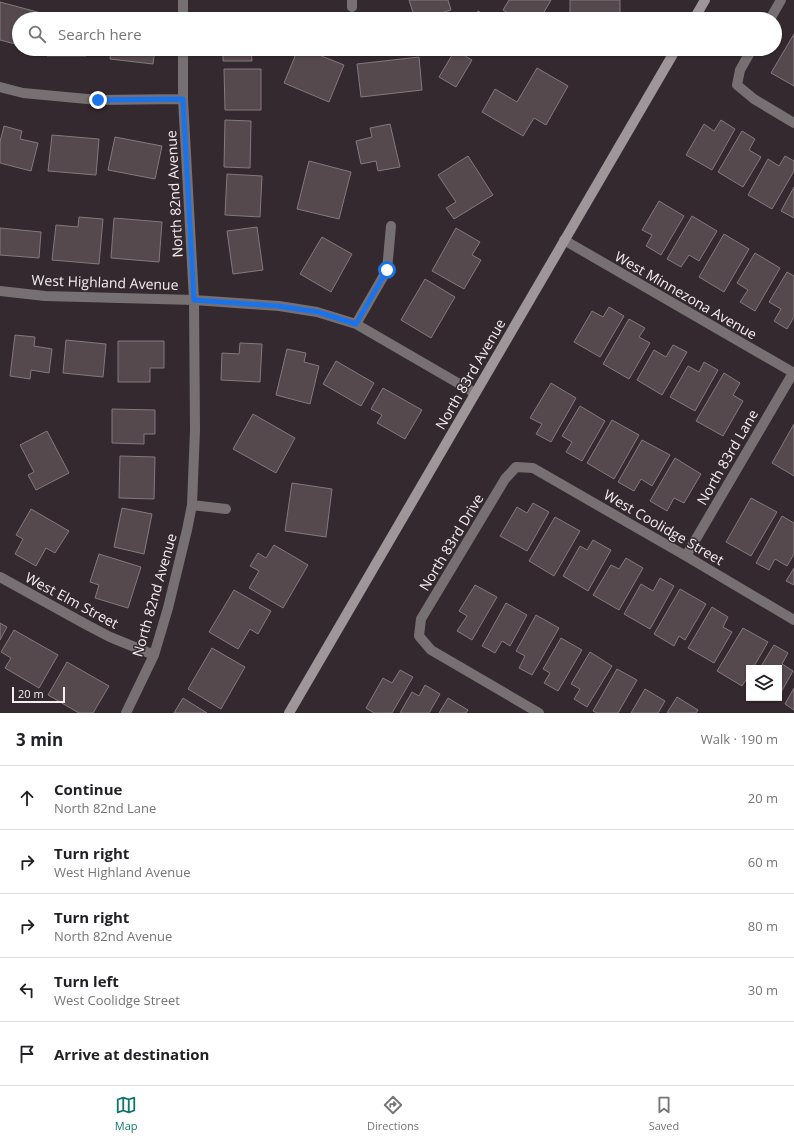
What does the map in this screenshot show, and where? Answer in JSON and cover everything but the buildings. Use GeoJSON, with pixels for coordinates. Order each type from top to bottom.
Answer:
{"type":"FeatureCollection","features":[{"type":"Feature","properties":{"kind":"main road"},"geometry":{"type":"LineString","coordinates":[[698,12],[705,0]]}},
{"type":"Feature","properties":{"kind":"main road","name":"North 83rd Avenue"},"geometry":{"type":"LineString","coordinates":[[289,713],[672,56]]}},
{"type":"Feature","properties":{"kind":"street"},"geometry":{"type":"LineString","coordinates":[[183,0],[183,12]]}},
{"type":"Feature","properties":{"kind":"street"},"geometry":{"type":"LineString","coordinates":[[774,12],[781,0]]}},
{"type":"Feature","properties":{"kind":"street","name":"North 82nd Avenue"},"geometry":{"type":"LineString","coordinates":[[126,713],[154,655],[168,608],[192,504],[195,430],[194,300],[183,99],[183,56]]}},
{"type":"Feature","properties":{"kind":"street"},"geometry":{"type":"LineString","coordinates":[[748,56],[740,70],[738,85],[754,99],[794,123]]}},
{"type":"Feature","properties":{"kind":"street"},"geometry":{"type":"LineString","coordinates":[[0,87],[23,94],[98,100],[183,99]]}},
{"type":"Feature","properties":{"kind":"street"},"geometry":{"type":"LineString","coordinates":[[356,324],[387,270],[391,226]]}},
{"type":"Feature","properties":{"kind":"street","name":"West Minnezona Avenue"},"geometry":{"type":"LineString","coordinates":[[564,240],[793,373]]}},
{"type":"Feature","properties":{"kind":"street","name":"West Highland Avenue"},"geometry":{"type":"LineString","coordinates":[[0,290],[45,296],[194,300],[318,312],[356,324],[475,393]]}},
{"type":"Feature","properties":{"kind":"street","name":"North 83rd Lane"},"geometry":{"type":"LineString","coordinates":[[686,556],[793,373]]}},
{"type":"Feature","properties":{"kind":"street","name":"West Coolidge Street"},"geometry":{"type":"LineString","coordinates":[[516,467],[533,468],[794,620]]}},
{"type":"Feature","properties":{"kind":"street","name":"North 83rd Drive"},"geometry":{"type":"LineString","coordinates":[[516,467],[505,479],[421,619],[419,636],[431,650],[539,713]]}},
{"type":"Feature","properties":{"kind":"street"},"geometry":{"type":"LineString","coordinates":[[192,504],[226,510]]}},
{"type":"Feature","properties":{"kind":"street","name":"West Elm Street"},"geometry":{"type":"LineString","coordinates":[[0,577],[87,626],[154,655]]}},
{"type":"Feature","properties":{"kind":"route"},"geometry":{"type":"LineString","coordinates":[[98,100],[183,99],[194,300],[278,306],[318,312],[356,324],[387,270]]}}]}
